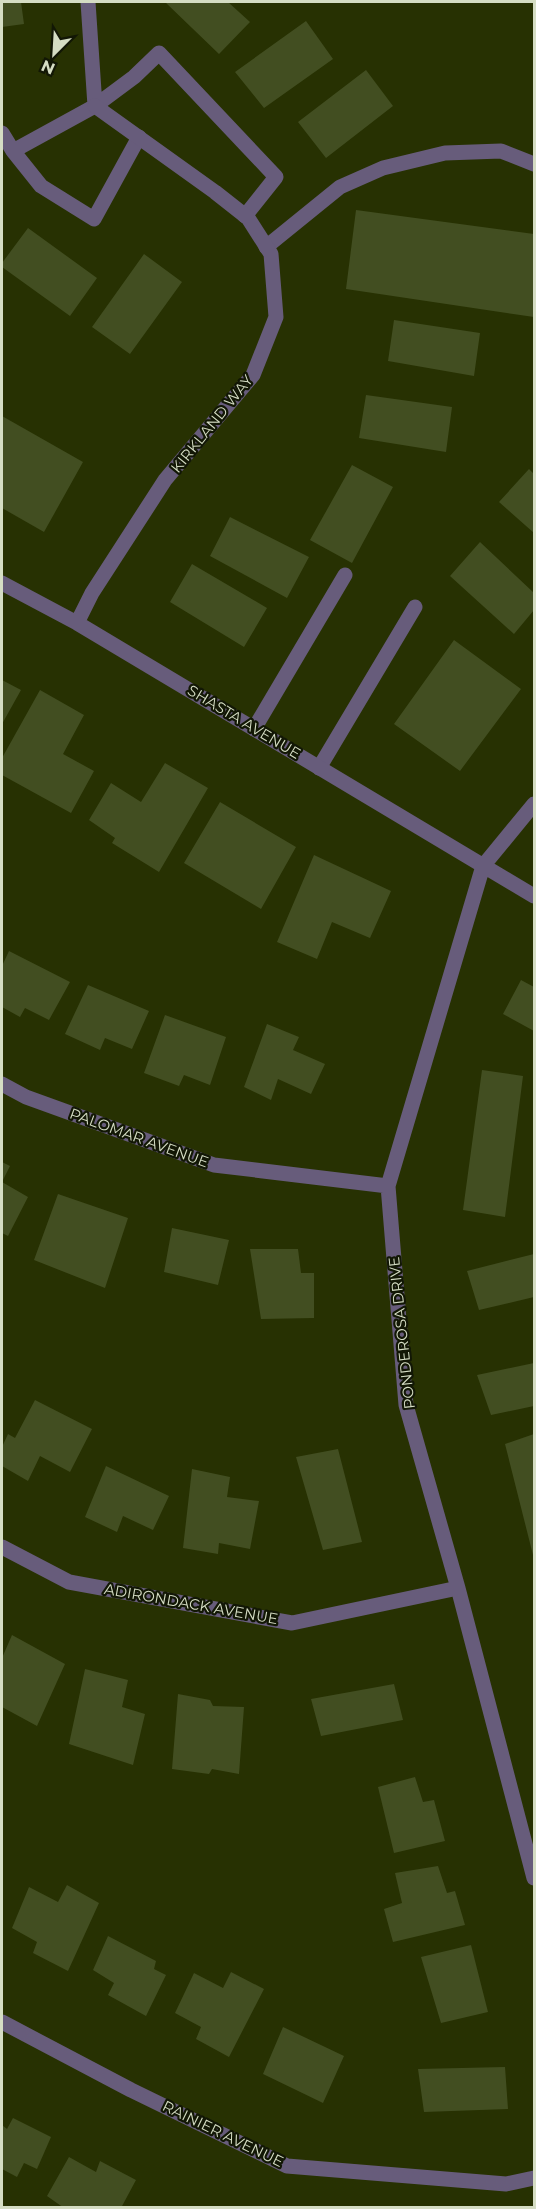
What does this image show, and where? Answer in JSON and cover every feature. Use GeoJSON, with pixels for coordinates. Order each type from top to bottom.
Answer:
{"type":"FeatureCollection","features":[{"type":"Feature","properties":{"kind":"street"},"geometry":{"type":"LineString","coordinates":[[88,2],[95,106]]}},
{"type":"Feature","properties":{"kind":"street"},"geometry":{"type":"LineString","coordinates":[[14,151],[95,106],[134,77],[159,53],[276,177],[244,216]]}},
{"type":"Feature","properties":{"kind":"street","name":"KIRKLAND WAY"},"geometry":{"type":"LineString","coordinates":[[78,623],[92,593],[165,480],[253,375],[276,317],[271,254],[244,216],[216,192],[95,106]]}},
{"type":"Feature","properties":{"kind":"street"},"geometry":{"type":"LineString","coordinates":[[2,133],[41,186],[94,219],[139,137]]}},
{"type":"Feature","properties":{"kind":"street"},"geometry":{"type":"LineString","coordinates":[[266,247],[340,187],[383,168],[445,153],[501,151],[534,164]]}},
{"type":"Feature","properties":{"kind":"street"},"geometry":{"type":"LineString","coordinates":[[254,729],[345,575]]}},
{"type":"Feature","properties":{"kind":"street","name":"SHASTA AVENUE"},"geometry":{"type":"LineString","coordinates":[[2,583],[78,623],[534,896]]}},
{"type":"Feature","properties":{"kind":"street"},"geometry":{"type":"LineString","coordinates":[[319,768],[415,607]]}},
{"type":"Feature","properties":{"kind":"street","name":"PONDEROSA DRIVE"},"geometry":{"type":"LineString","coordinates":[[534,804],[483,866],[388,1186],[406,1405],[529,1836],[534,1878]]}},
{"type":"Feature","properties":{"kind":"street","name":"PALOMAR AVENUE"},"geometry":{"type":"LineString","coordinates":[[2,1084],[26,1097],[214,1165],[388,1186]]}},
{"type":"Feature","properties":{"kind":"street","name":"ADIRONDACK AVENUE"},"geometry":{"type":"LineString","coordinates":[[2,1547],[69,1582],[292,1623],[458,1588]]}},
{"type":"Feature","properties":{"kind":"street","name":"RAINIER AVENUE"},"geometry":{"type":"LineString","coordinates":[[2,2022],[131,2090],[287,2166],[506,2184],[534,2178]]}},
{"type":"Feature","properties":{"kind":"building"},"geometry":{"type":"Polygon","coordinates":[[[2,2],[21,2],[24,24],[2,27],[2,2]]]}},
{"type":"Feature","properties":{"kind":"building"},"geometry":{"type":"Polygon","coordinates":[[[165,2],[228,2],[250,22],[219,54],[165,2]]]}},
{"type":"Feature","properties":{"kind":"building"},"geometry":{"type":"Polygon","coordinates":[[[306,21],[333,59],[264,108],[235,72],[306,21]]]}},
{"type":"Feature","properties":{"kind":"building"},"geometry":{"type":"Polygon","coordinates":[[[366,70],[393,106],[326,158],[298,122],[366,70]]]}},
{"type":"Feature","properties":{"kind":"building"},"geometry":{"type":"Polygon","coordinates":[[[356,210],[534,234],[534,317],[346,289],[356,210]]]}},
{"type":"Feature","properties":{"kind":"building"},"geometry":{"type":"Polygon","coordinates":[[[28,228],[97,278],[70,316],[2,267],[2,263],[28,228]]]}},
{"type":"Feature","properties":{"kind":"building"},"geometry":{"type":"Polygon","coordinates":[[[144,254],[182,282],[130,354],[92,327],[144,254]]]}},
{"type":"Feature","properties":{"kind":"building"},"geometry":{"type":"Polygon","coordinates":[[[394,320],[480,333],[474,376],[388,361],[394,320]]]}},
{"type":"Feature","properties":{"kind":"building"},"geometry":{"type":"Polygon","coordinates":[[[366,395],[452,407],[446,452],[359,438],[366,395]]]}},
{"type":"Feature","properties":{"kind":"building"},"geometry":{"type":"Polygon","coordinates":[[[2,416],[83,462],[44,532],[2,508],[2,416]]]}},
{"type":"Feature","properties":{"kind":"building"},"geometry":{"type":"Polygon","coordinates":[[[352,465],[393,487],[352,563],[310,540],[352,465]]]}},
{"type":"Feature","properties":{"kind":"building"},"geometry":{"type":"Polygon","coordinates":[[[529,469],[534,474],[534,533],[499,502],[529,469]]]}},
{"type":"Feature","properties":{"kind":"building"},"geometry":{"type":"Polygon","coordinates":[[[230,517],[309,557],[287,598],[210,556],[230,517]]]}},
{"type":"Feature","properties":{"kind":"building"},"geometry":{"type":"Polygon","coordinates":[[[480,542],[534,593],[534,610],[514,634],[450,576],[480,542]]]}},
{"type":"Feature","properties":{"kind":"building"},"geometry":{"type":"Polygon","coordinates":[[[192,564],[267,608],[244,647],[170,602],[192,564]]]}},
{"type":"Feature","properties":{"kind":"building"},"geometry":{"type":"Polygon","coordinates":[[[454,640],[521,689],[460,771],[394,724],[454,640]]]}},
{"type":"Feature","properties":{"kind":"building"},"geometry":{"type":"Polygon","coordinates":[[[2,680],[21,690],[2,724],[2,680]]]}},
{"type":"Feature","properties":{"kind":"building"},"geometry":{"type":"Polygon","coordinates":[[[40,690],[84,715],[63,754],[94,771],[71,813],[2,775],[2,758],[40,690]]]}},
{"type":"Feature","properties":{"kind":"building"},"geometry":{"type":"Polygon","coordinates":[[[165,763],[208,788],[159,872],[112,843],[115,838],[89,820],[111,783],[141,802],[165,763]]]}},
{"type":"Feature","properties":{"kind":"building"},"geometry":{"type":"Polygon","coordinates":[[[220,802],[296,847],[261,909],[184,863],[220,802]]]}},
{"type":"Feature","properties":{"kind":"building"},"geometry":{"type":"Polygon","coordinates":[[[314,855],[391,891],[370,938],[332,922],[317,959],[277,942],[314,855]]]}},
{"type":"Feature","properties":{"kind":"building"},"geometry":{"type":"Polygon","coordinates":[[[9,951],[70,982],[49,1020],[25,1008],[20,1017],[2,1007],[2,966],[9,951]]]}},
{"type":"Feature","properties":{"kind":"building"},"geometry":{"type":"Polygon","coordinates":[[[521,980],[534,987],[534,1031],[503,1014],[521,980]]]}},
{"type":"Feature","properties":{"kind":"building"},"geometry":{"type":"Polygon","coordinates":[[[88,985],[149,1011],[132,1049],[105,1038],[100,1050],[65,1034],[88,985]]]}},
{"type":"Feature","properties":{"kind":"building"},"geometry":{"type":"Polygon","coordinates":[[[165,1015],[226,1037],[210,1085],[184,1075],[179,1086],[144,1073],[165,1015]]]}},
{"type":"Feature","properties":{"kind":"building"},"geometry":{"type":"Polygon","coordinates":[[[267,1024],[299,1037],[293,1050],[325,1064],[311,1094],[278,1079],[271,1100],[244,1087],[267,1024]]]}},
{"type":"Feature","properties":{"kind":"building"},"geometry":{"type":"Polygon","coordinates":[[[482,1070],[523,1076],[505,1217],[463,1210],[482,1070]]]}},
{"type":"Feature","properties":{"kind":"building"},"geometry":{"type":"Polygon","coordinates":[[[2,1162],[10,1166],[2,1182],[2,1162]]]}},
{"type":"Feature","properties":{"kind":"building"},"geometry":{"type":"Polygon","coordinates":[[[2,1182],[28,1197],[8,1236],[2,1233],[2,1182]]]}},
{"type":"Feature","properties":{"kind":"building"},"geometry":{"type":"Polygon","coordinates":[[[58,1194],[128,1218],[105,1288],[34,1260],[58,1194]]]}},
{"type":"Feature","properties":{"kind":"building"},"geometry":{"type":"Polygon","coordinates":[[[172,1228],[229,1240],[218,1285],[164,1272],[172,1228]]]}},
{"type":"Feature","properties":{"kind":"building"},"geometry":{"type":"Polygon","coordinates":[[[250,1249],[298,1249],[301,1273],[314,1273],[314,1318],[261,1319],[250,1249]]]}},
{"type":"Feature","properties":{"kind":"building"},"geometry":{"type":"Polygon","coordinates":[[[534,1254],[534,1297],[479,1310],[467,1271],[534,1254]]]}},
{"type":"Feature","properties":{"kind":"building"},"geometry":{"type":"Polygon","coordinates":[[[534,1363],[534,1406],[491,1415],[477,1375],[534,1363]]]}},
{"type":"Feature","properties":{"kind":"building"},"geometry":{"type":"Polygon","coordinates":[[[35,1400],[92,1429],[70,1472],[40,1456],[28,1481],[2,1466],[2,1447],[8,1434],[15,1438],[35,1400]]]}},
{"type":"Feature","properties":{"kind":"building"},"geometry":{"type":"Polygon","coordinates":[[[534,1434],[534,1559],[505,1444],[534,1434]]]}},
{"type":"Feature","properties":{"kind":"building"},"geometry":{"type":"Polygon","coordinates":[[[338,1449],[362,1542],[323,1550],[296,1457],[338,1449]]]}},
{"type":"Feature","properties":{"kind":"building"},"geometry":{"type":"Polygon","coordinates":[[[106,1466],[169,1496],[153,1530],[123,1516],[117,1532],[85,1517],[106,1466]]]}},
{"type":"Feature","properties":{"kind":"building"},"geometry":{"type":"Polygon","coordinates":[[[192,1469],[230,1477],[227,1497],[259,1501],[250,1549],[219,1543],[218,1554],[183,1548],[192,1469]]]}},
{"type":"Feature","properties":{"kind":"building"},"geometry":{"type":"Polygon","coordinates":[[[12,1635],[65,1664],[37,1726],[2,1707],[2,1658],[12,1635]]]}},
{"type":"Feature","properties":{"kind":"building"},"geometry":{"type":"Polygon","coordinates":[[[85,1669],[128,1680],[122,1707],[145,1714],[133,1765],[69,1744],[85,1669]]]}},
{"type":"Feature","properties":{"kind":"building"},"geometry":{"type":"Polygon","coordinates":[[[394,1684],[403,1720],[321,1736],[311,1699],[394,1684]]]}},
{"type":"Feature","properties":{"kind":"building"},"geometry":{"type":"Polygon","coordinates":[[[178,1694],[210,1700],[213,1706],[244,1707],[239,1774],[212,1769],[209,1774],[172,1769],[178,1694]]]}},
{"type":"Feature","properties":{"kind":"building"},"geometry":{"type":"Polygon","coordinates":[[[415,1777],[423,1802],[434,1800],[445,1841],[394,1853],[378,1787],[415,1777]]]}},
{"type":"Feature","properties":{"kind":"building"},"geometry":{"type":"Polygon","coordinates":[[[438,1866],[447,1893],[455,1891],[465,1925],[393,1942],[384,1909],[402,1903],[395,1873],[438,1866]]]}},
{"type":"Feature","properties":{"kind":"building"},"geometry":{"type":"Polygon","coordinates":[[[67,1885],[99,1903],[68,1971],[33,1953],[37,1942],[12,1928],[29,1887],[58,1902],[67,1885]]]}},
{"type":"Feature","properties":{"kind":"building"},"geometry":{"type":"Polygon","coordinates":[[[108,1936],[156,1961],[154,1969],[166,1975],[146,2016],[108,1995],[114,1983],[93,1970],[108,1936]]]}},
{"type":"Feature","properties":{"kind":"building"},"geometry":{"type":"Polygon","coordinates":[[[471,1945],[488,2012],[441,2023],[421,1957],[471,1945]]]}},
{"type":"Feature","properties":{"kind":"building"},"geometry":{"type":"Polygon","coordinates":[[[231,1972],[264,1989],[229,2057],[196,2039],[201,2027],[175,2013],[194,1973],[223,1988],[231,1972]]]}},
{"type":"Feature","properties":{"kind":"building"},"geometry":{"type":"Polygon","coordinates":[[[283,2027],[344,2056],[323,2103],[263,2074],[283,2027]]]}},
{"type":"Feature","properties":{"kind":"building"},"geometry":{"type":"Polygon","coordinates":[[[505,2067],[508,2109],[424,2112],[418,2069],[505,2067]]]}},
{"type":"Feature","properties":{"kind":"building"},"geometry":{"type":"Polygon","coordinates":[[[13,2118],[51,2137],[37,2169],[24,2163],[17,2177],[2,2169],[2,2125],[7,2129],[13,2118]]]}},
{"type":"Feature","properties":{"kind":"building"},"geometry":{"type":"Polygon","coordinates":[[[69,2157],[96,2172],[100,2161],[136,2180],[121,2208],[64,2208],[47,2196],[69,2157]]]}}]}
